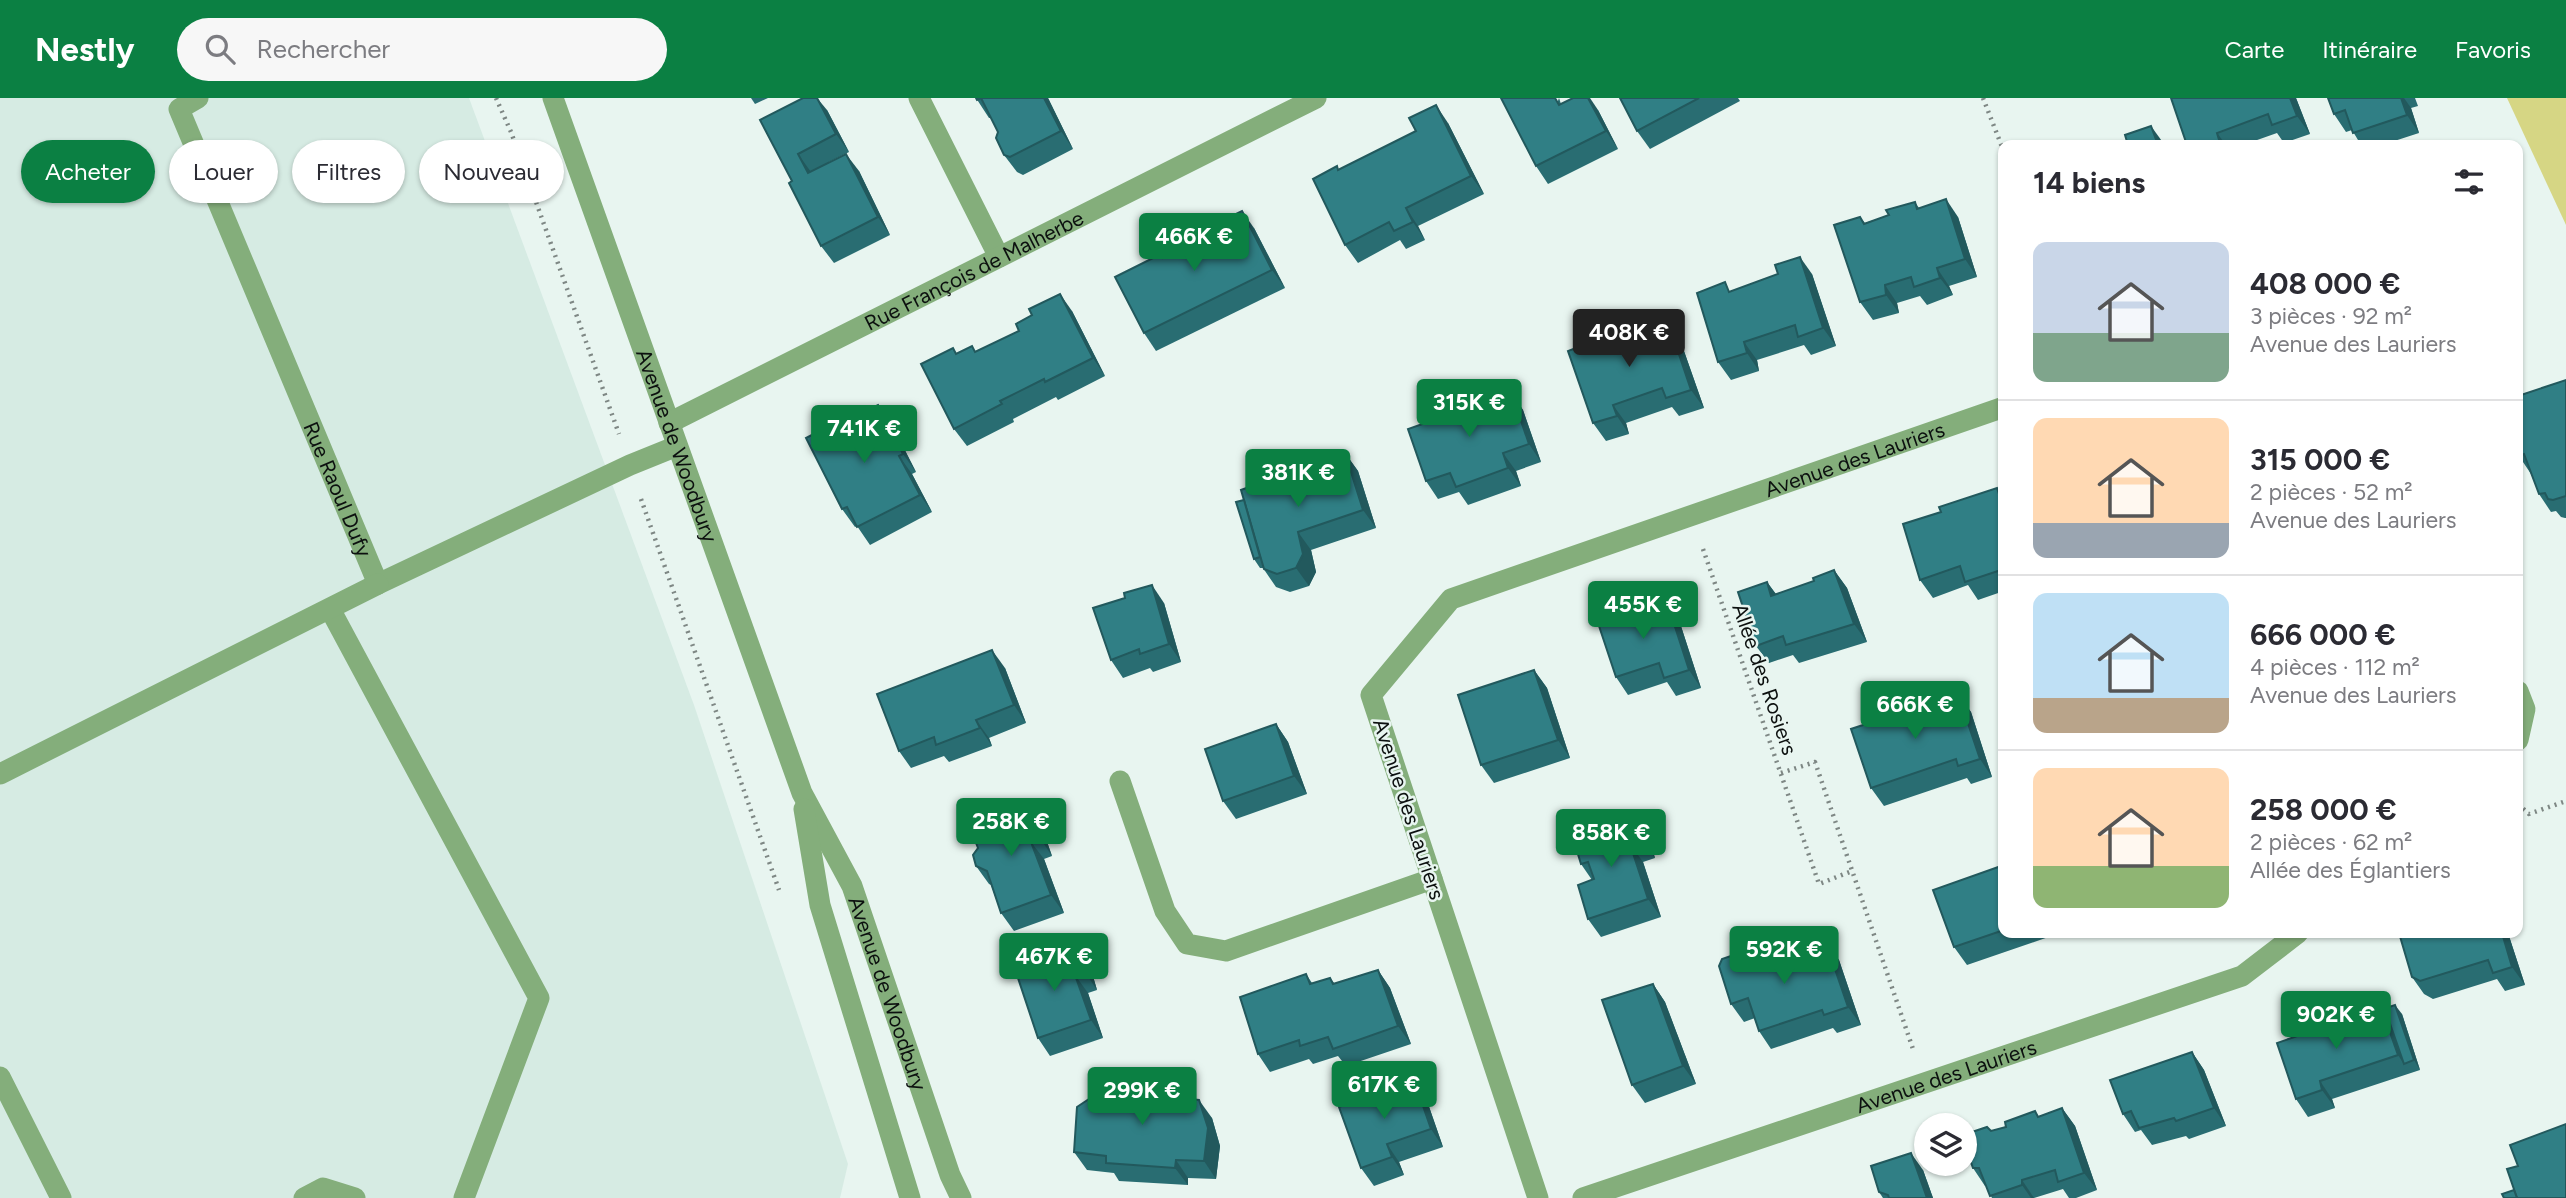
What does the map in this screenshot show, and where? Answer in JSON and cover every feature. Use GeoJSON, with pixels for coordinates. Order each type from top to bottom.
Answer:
{"type":"FeatureCollection","features":[{"type":"Feature","properties":{"kind":"street","name":"Rue Raoul Dufy"},"geometry":{"type":"LineString","coordinates":[[198,98],[179,109],[378,584],[629,465],[677,446]]}},
{"type":"Feature","properties":{"kind":"street","name":"Avenue de Woodbury"},"geometry":{"type":"LineString","coordinates":[[553,98],[802,793],[852,887],[950,1175],[961,1198]]}},
{"type":"Feature","properties":{"kind":"street"},"geometry":{"type":"LineString","coordinates":[[919,98],[999,257]]}},
{"type":"Feature","properties":{"kind":"street","name":"Rue François de Malherbe"},"geometry":{"type":"LineString","coordinates":[[669,423],[1316,98]]}},
{"type":"Feature","properties":{"kind":"street","name":"Avenue des Lauriers"},"geometry":{"type":"LineString","coordinates":[[1538,1198],[1371,695],[1451,599],[1998,409]]}},
{"type":"Feature","properties":{"kind":"street"},"geometry":{"type":"LineString","coordinates":[[0,774],[378,584]]}},
{"type":"Feature","properties":{"kind":"street"},"geometry":{"type":"LineString","coordinates":[[330,609],[539,998],[464,1198]]}},
{"type":"Feature","properties":{"kind":"street"},"geometry":{"type":"LineString","coordinates":[[1120,781],[1165,911],[1187,944],[1226,951],[1432,880]]}},
{"type":"Feature","properties":{"kind":"street","name":"Avenue de Woodbury"},"geometry":{"type":"LineString","coordinates":[[802,793],[820,905],[910,1198]]}},
{"type":"Feature","properties":{"kind":"street","name":"Avenue des Lauriers"},"geometry":{"type":"LineString","coordinates":[[1583,1198],[2242,976],[2291,938]]}},
{"type":"Feature","properties":{"kind":"street"},"geometry":{"type":"LineString","coordinates":[[0,1077],[61,1198]]}},
{"type":"Feature","properties":{"kind":"street"},"geometry":{"type":"LineString","coordinates":[[304,1198],[323,1188],[355,1198]]}},
{"type":"Feature","properties":{"kind":"path"},"geometry":{"type":"LineString","coordinates":[[496,98],[511,132],[620,436]]}},
{"type":"Feature","properties":{"kind":"path"},"geometry":{"type":"LineString","coordinates":[[1983,98],[1999,140]]}},
{"type":"Feature","properties":{"kind":"path"},"geometry":{"type":"LineString","coordinates":[[643,503],[782,900]]}},
{"type":"Feature","properties":{"kind":"path","name":"Allée des Rosiers"},"geometry":{"type":"LineString","coordinates":[[1691,516],[1819,884],[1852,871]]}},
{"type":"Feature","properties":{"kind":"path","name":"Allée des Rosiers"},"geometry":{"type":"LineString","coordinates":[[1781,773],[1815,762],[1925,1083]]}},
{"type":"Feature","properties":{"kind":"path"},"geometry":{"type":"LineString","coordinates":[[2523,809],[2529,814],[2566,801]]}},
{"type":"Feature","properties":{"kind":"shaded area"},"geometry":{"type":"Polygon","coordinates":[[[0,98],[469,98],[485,140],[419,140],[419,203],[508,203],[694,705],[848,1164],[840,1198],[0,1198],[0,98]]]}},
{"type":"Feature","properties":{"kind":"shaded area"},"geometry":{"type":"Polygon","coordinates":[[[2507,98],[2566,98],[2566,225],[2507,98]]]}},
{"type":"Feature","properties":{"kind":"building"},"geometry":{"type":"Polygon","coordinates":[[[803,98],[817,98],[836,134],[798,154],[808,173],[846,154],[878,217],[821,246],[789,183],[792,181],[760,120],[803,98]]]}},
{"type":"Feature","properties":{"kind":"building"},"geometry":{"type":"Polygon","coordinates":[[[981,98],[1044,98],[1061,131],[1010,157],[1004,155],[996,138],[998,132],[981,98]]]}},
{"type":"Feature","properties":{"kind":"building"},"geometry":{"type":"Polygon","coordinates":[[[1501,98],[1555,98],[1559,105],[1573,98],[1588,98],[1606,131],[1536,166],[1501,98]]]}},
{"type":"Feature","properties":{"kind":"building"},"geometry":{"type":"Polygon","coordinates":[[[1620,98],[1699,98],[1637,131],[1620,98]]]}},
{"type":"Feature","properties":{"kind":"building"},"geometry":{"type":"Polygon","coordinates":[[[2171,98],[2290,98],[2297,116],[2272,125],[2268,114],[2217,133],[2219,140],[2185,140],[2171,98]]]}},
{"type":"Feature","properties":{"kind":"building"},"geometry":{"type":"Polygon","coordinates":[[[2328,98],[2401,98],[2407,115],[2353,133],[2345,110],[2334,114],[2328,98]]]}},
{"type":"Feature","properties":{"kind":"building"},"geometry":{"type":"Polygon","coordinates":[[[1436,105],[1471,176],[1406,208],[1413,222],[1394,231],[1389,222],[1345,245],[1313,179],[1337,166],[1338,170],[1416,131],[1409,118],[1436,105]]]}},
{"type":"Feature","properties":{"kind":"building"},"geometry":{"type":"Polygon","coordinates":[[[2151,126],[2156,140],[2126,140],[2125,135],[2151,126]]]}},
{"type":"Feature","properties":{"kind":"building"},"geometry":{"type":"Polygon","coordinates":[[[1946,199],[1965,259],[1937,268],[1940,278],[1914,287],[1911,277],[1885,285],[1886,295],[1860,302],[1834,225],[1860,217],[1864,224],[1889,215],[1886,210],[1915,202],[1917,209],[1946,199]]]}},
{"type":"Feature","properties":{"kind":"building"},"geometry":{"type":"Polygon","coordinates":[[[1242,211],[1272,270],[1144,333],[1115,277],[1161,254],[1163,258],[1187,246],[1184,239],[1242,211]]]}},
{"type":"Feature","properties":{"kind":"building"},"geometry":{"type":"Polygon","coordinates":[[[1800,257],[1823,328],[1798,337],[1795,325],[1744,342],[1747,353],[1718,362],[1697,293],[1725,282],[1729,292],[1778,274],[1775,265],[1800,257]]]}},
{"type":"Feature","properties":{"kind":"building"},"geometry":{"type":"Polygon","coordinates":[[[1060,294],[1093,358],[1000,401],[1002,404],[954,429],[921,364],[953,348],[956,354],[972,346],[975,352],[1019,331],[1016,324],[1032,315],[1029,309],[1060,294]]]}},
{"type":"Feature","properties":{"kind":"building"},"geometry":{"type":"Polygon","coordinates":[[[1666,316],[1691,390],[1666,398],[1662,388],[1613,405],[1617,416],[1593,423],[1568,351],[1591,342],[1595,349],[1644,331],[1641,325],[1666,316]]]}},
{"type":"Feature","properties":{"kind":"building"},"geometry":{"type":"Polygon","coordinates":[[[2566,380],[2566,496],[2553,500],[2548,499],[2545,493],[2539,494],[2523,454],[2523,394],[2566,380]]]}},
{"type":"Feature","properties":{"kind":"building"},"geometry":{"type":"Polygon","coordinates":[[[1511,392],[1529,444],[1503,453],[1508,468],[1456,487],[1450,473],[1426,481],[1408,429],[1431,421],[1430,415],[1482,396],[1484,402],[1511,392]]]}},
{"type":"Feature","properties":{"kind":"building"},"geometry":{"type":"Polygon","coordinates":[[[878,405],[903,454],[899,456],[920,495],[857,527],[847,507],[842,509],[806,438],[851,415],[852,418],[878,405]]]}},
{"type":"Feature","properties":{"kind":"building"},"geometry":{"type":"Polygon","coordinates":[[[1345,453],[1363,510],[1298,532],[1303,554],[1296,568],[1277,574],[1264,569],[1241,490],[1345,453]]]}},
{"type":"Feature","properties":{"kind":"building"},"geometry":{"type":"Polygon","coordinates":[[[1997,488],[1998,571],[1965,582],[1960,566],[1920,580],[1903,524],[1941,512],[1939,507],[1997,488]]]}},
{"type":"Feature","properties":{"kind":"building"},"geometry":{"type":"Polygon","coordinates":[[[1244,500],[1260,557],[1254,559],[1236,502],[1244,500]]]}},
{"type":"Feature","properties":{"kind":"building"},"geometry":{"type":"Polygon","coordinates":[[[1834,570],[1854,624],[1786,645],[1783,636],[1756,646],[1738,592],[1767,582],[1771,596],[1814,581],[1813,578],[1834,570]]]}},
{"type":"Feature","properties":{"kind":"building"},"geometry":{"type":"Polygon","coordinates":[[[1152,585],[1169,644],[1140,654],[1139,649],[1111,660],[1093,608],[1125,598],[1124,593],[1152,585]]]}},
{"type":"Feature","properties":{"kind":"building"},"geometry":{"type":"Polygon","coordinates":[[[1667,602],[1689,670],[1664,678],[1659,663],[1616,677],[1596,617],[1626,607],[1630,619],[1649,613],[1647,608],[1667,602]]]}},
{"type":"Feature","properties":{"kind":"building"},"geometry":{"type":"Polygon","coordinates":[[[992,650],[1014,705],[976,720],[980,728],[936,745],[934,737],[899,751],[877,694],[992,650]]]}},
{"type":"Feature","properties":{"kind":"building"},"geometry":{"type":"Polygon","coordinates":[[[1534,670],[1558,740],[1481,765],[1458,695],[1534,670]]]}},
{"type":"Feature","properties":{"kind":"building"},"geometry":{"type":"Polygon","coordinates":[[[1958,694],[1980,759],[1958,766],[1956,759],[1871,788],[1851,729],[1958,694]]]}},
{"type":"Feature","properties":{"kind":"building"},"geometry":{"type":"Polygon","coordinates":[[[1276,724],[1294,776],[1223,801],[1205,749],[1276,724]]]}},
{"type":"Feature","properties":{"kind":"building"},"geometry":{"type":"Polygon","coordinates":[[[1027,804],[1040,838],[1031,842],[1051,895],[1001,913],[987,871],[976,866],[973,855],[978,848],[969,825],[1027,804]]]}},
{"type":"Feature","properties":{"kind":"building"},"geometry":{"type":"Polygon","coordinates":[[[1635,819],[1642,840],[1630,844],[1648,899],[1588,919],[1578,885],[1594,879],[1588,862],[1581,864],[1573,838],[1635,819]]]}},
{"type":"Feature","properties":{"kind":"building"},"geometry":{"type":"Polygon","coordinates":[[[1998,867],[1998,932],[1954,947],[1933,890],[1998,867]]]}},
{"type":"Feature","properties":{"kind":"building"},"geometry":{"type":"Polygon","coordinates":[[[2400,938],[2503,938],[2512,967],[2493,973],[2488,960],[2420,981],[2412,977],[2400,938]]]}},
{"type":"Feature","properties":{"kind":"building"},"geometry":{"type":"Polygon","coordinates":[[[1826,943],[1848,1007],[1824,1015],[1822,1010],[1759,1031],[1748,998],[1731,1004],[1719,966],[1722,959],[1754,948],[1761,969],[1826,943]]]}},
{"type":"Feature","properties":{"kind":"building"},"geometry":{"type":"Polygon","coordinates":[[[1077,949],[1085,972],[1075,975],[1091,1020],[1038,1038],[1015,969],[1077,949]]]}},
{"type":"Feature","properties":{"kind":"building"},"geometry":{"type":"Polygon","coordinates":[[[1378,970],[1398,1026],[1333,1049],[1328,1037],[1300,1046],[1299,1040],[1258,1054],[1240,997],[1306,974],[1310,984],[1330,978],[1333,984],[1378,970]]]}},
{"type":"Feature","properties":{"kind":"building"},"geometry":{"type":"Polygon","coordinates":[[[1653,984],[1683,1066],[1632,1085],[1602,1000],[1653,984]]]}},
{"type":"Feature","properties":{"kind":"building"},"geometry":{"type":"Polygon","coordinates":[[[2395,1005],[2414,1060],[2404,1064],[2383,1009],[2395,1005]]]}},
{"type":"Feature","properties":{"kind":"building"},"geometry":{"type":"Polygon","coordinates":[[[2381,1007],[2398,1055],[2320,1081],[2322,1090],[2296,1099],[2277,1043],[2381,1007]]]}},
{"type":"Feature","properties":{"kind":"building"},"geometry":{"type":"Polygon","coordinates":[[[2192,1052],[2214,1108],[2176,1121],[2174,1118],[2139,1128],[2131,1111],[2123,1114],[2110,1080],[2192,1052]]]}},
{"type":"Feature","properties":{"kind":"building"},"geometry":{"type":"Polygon","coordinates":[[[1414,1080],[1431,1129],[1387,1144],[1392,1157],[1361,1168],[1339,1107],[1414,1080]]]}},
{"type":"Feature","properties":{"kind":"building"},"geometry":{"type":"Polygon","coordinates":[[[1128,1083],[1170,1085],[1168,1097],[1199,1100],[1208,1128],[1204,1161],[1176,1160],[1175,1168],[1106,1163],[1106,1156],[1074,1152],[1077,1107],[1098,1093],[1126,1095],[1128,1083]]]}},
{"type":"Feature","properties":{"kind":"building"},"geometry":{"type":"Polygon","coordinates":[[[2062,1108],[2084,1173],[2058,1182],[2055,1170],[2022,1180],[2022,1185],[1990,1196],[1977,1168],[1977,1130],[1987,1127],[1991,1131],[2006,1127],[2005,1122],[2035,1111],[2038,1117],[2062,1108]]]}},
{"type":"Feature","properties":{"kind":"building"},"geometry":{"type":"Polygon","coordinates":[[[2566,1124],[2566,1198],[2517,1198],[2507,1169],[2518,1166],[2510,1145],[2566,1124]]]}},
{"type":"Feature","properties":{"kind":"building"},"geometry":{"type":"Polygon","coordinates":[[[1911,1153],[1914,1176],[1919,1176],[1927,1198],[1889,1198],[1879,1192],[1871,1166],[1911,1153]]]}},
{"type":"Feature","properties":{"kind":"building"},"geometry":{"type":"Polygon","coordinates":[[[2514,1190],[2517,1198],[2504,1198],[2502,1194],[2514,1190]]]}}]}
